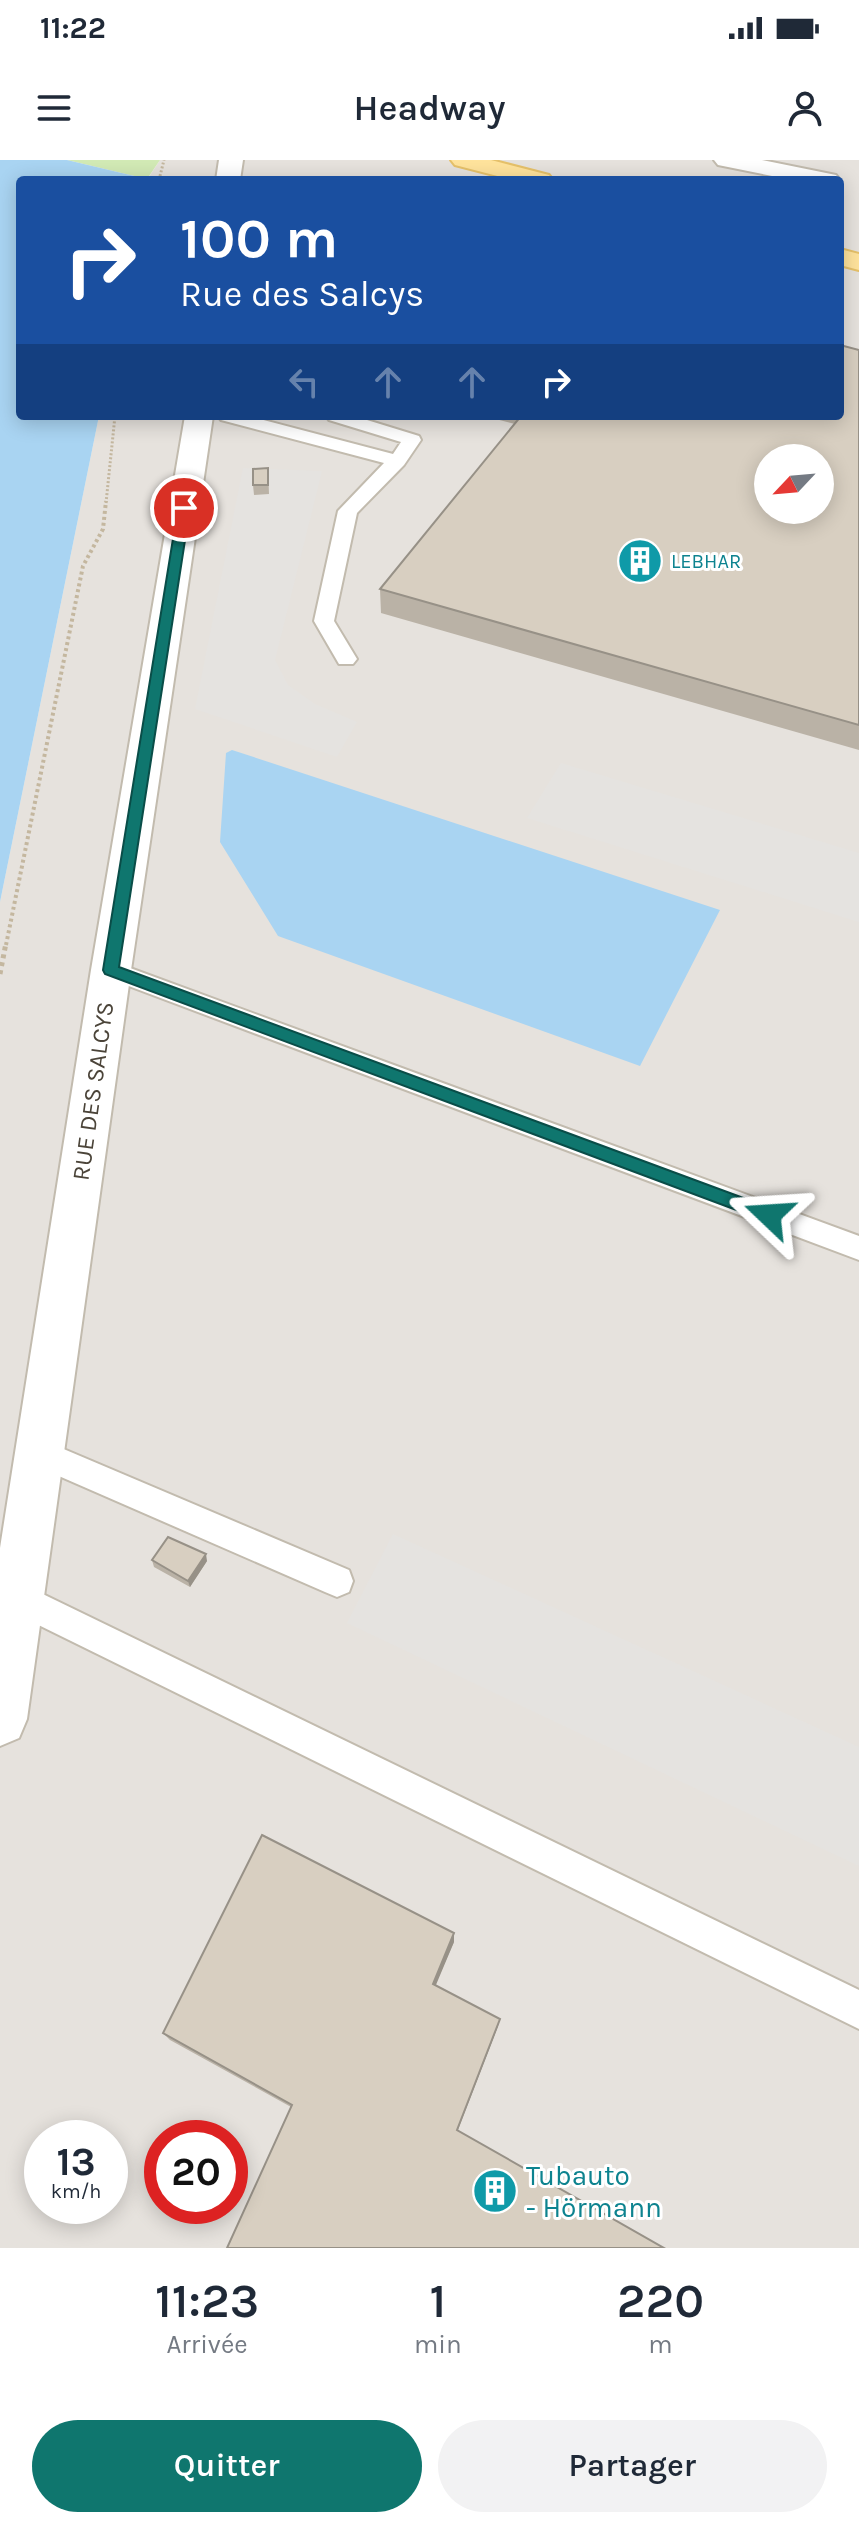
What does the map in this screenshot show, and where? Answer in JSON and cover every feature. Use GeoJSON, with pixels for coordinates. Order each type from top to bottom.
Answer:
{"type":"FeatureCollection","features":[{"type":"Feature","properties":{"kind":"main road"},"geometry":{"type":"LineString","coordinates":[[463,160],[525,176]]}},
{"type":"Feature","properties":{"kind":"street"},"geometry":{"type":"LineString","coordinates":[[726,160],[808,176]]}},
{"type":"Feature","properties":{"kind":"street","name":"RUE DES SALCYS"},"geometry":{"type":"LineString","coordinates":[[0,1719],[111,970],[198,420]]}},
{"type":"Feature","properties":{"kind":"lane"},"geometry":{"type":"LineString","coordinates":[[242,420],[397,461]]}},
{"type":"Feature","properties":{"kind":"lane"},"geometry":{"type":"LineString","coordinates":[[346,659],[324,621],[348,511],[397,461],[412,440],[348,420]]}},
{"type":"Feature","properties":{"kind":"lane"},"geometry":{"type":"LineString","coordinates":[[111,970],[859,1248]]}},
{"type":"Feature","properties":{"kind":"lane"},"geometry":{"type":"LineString","coordinates":[[40,1453],[337,1581]]}},
{"type":"Feature","properties":{"kind":"lane"},"geometry":{"type":"LineString","coordinates":[[18,1598],[859,2010]]}},
{"type":"Feature","properties":{"kind":"path"},"geometry":{"type":"LineString","coordinates":[[0,974],[83,566],[103,529],[115,420]]}},
{"type":"Feature","properties":{"kind":"shaded area"},"geometry":{"type":"Polygon","coordinates":[[[160,160],[859,160],[859,2248],[0,2248],[0,902],[98,420],[844,420],[844,176],[150,176],[160,160]]]}},
{"type":"Feature","properties":{"kind":"shaded area"},"geometry":{"type":"Polygon","coordinates":[[[243,468],[322,471],[275,660],[288,685],[315,704],[357,722],[337,757],[195,709],[243,468]]]}},
{"type":"Feature","properties":{"kind":"shaded area"},"geometry":{"type":"Polygon","coordinates":[[[561,763],[859,853],[859,922],[527,818],[561,763]]]}},
{"type":"Feature","properties":{"kind":"shaded area"},"geometry":{"type":"Polygon","coordinates":[[[393,1534],[859,1747],[859,1866],[347,1623],[393,1534]]]}},
{"type":"Feature","properties":{"kind":"green space"},"geometry":{"type":"Polygon","coordinates":[[[67,160],[160,160],[149,176],[134,176],[67,160]]]}},
{"type":"Feature","properties":{"kind":"water"},"geometry":{"type":"Polygon","coordinates":[[[0,160],[67,160],[134,176],[16,176],[16,420],[98,420],[0,902],[0,160]]]}},
{"type":"Feature","properties":{"kind":"water"},"geometry":{"type":"Polygon","coordinates":[[[232,750],[720,910],[640,1066],[278,936],[220,842],[226,753],[232,750]]]}},
{"type":"Feature","properties":{"kind":"building","name":"LEBHAR"},"geometry":{"type":"Polygon","coordinates":[[[844,346],[859,350],[859,725],[380,589],[518,420],[844,420],[844,346]]]}},
{"type":"Feature","properties":{"kind":"building"},"geometry":{"type":"Polygon","coordinates":[[[268,468],[268,485],[253,485],[253,469],[268,468]]]}},
{"type":"Feature","properties":{"kind":"building"},"geometry":{"type":"Polygon","coordinates":[[[168,1537],[206,1554],[188,1581],[152,1560],[168,1537]]]}},
{"type":"Feature","properties":{"kind":"building"},"geometry":{"type":"Polygon","coordinates":[[[262,1835],[454,1933],[433,1984],[500,2019],[457,2130],[664,2248],[227,2248],[238,2224],[248,2224],[248,2202],[292,2105],[163,2033],[262,1835]]]}},
{"type":"Feature","properties":{"kind":"place","name":"LEBHAR"},"geometry":{"type":"Point","coordinates":[640,561]}},
{"type":"Feature","properties":{"kind":"place","name":"Tubauto - Hörmann"},"geometry":{"type":"Point","coordinates":[495,2191]}},
{"type":"Feature","properties":{"kind":"route"},"geometry":{"type":"LineString","coordinates":[[184,508],[111,970],[769,1215]]}}]}
